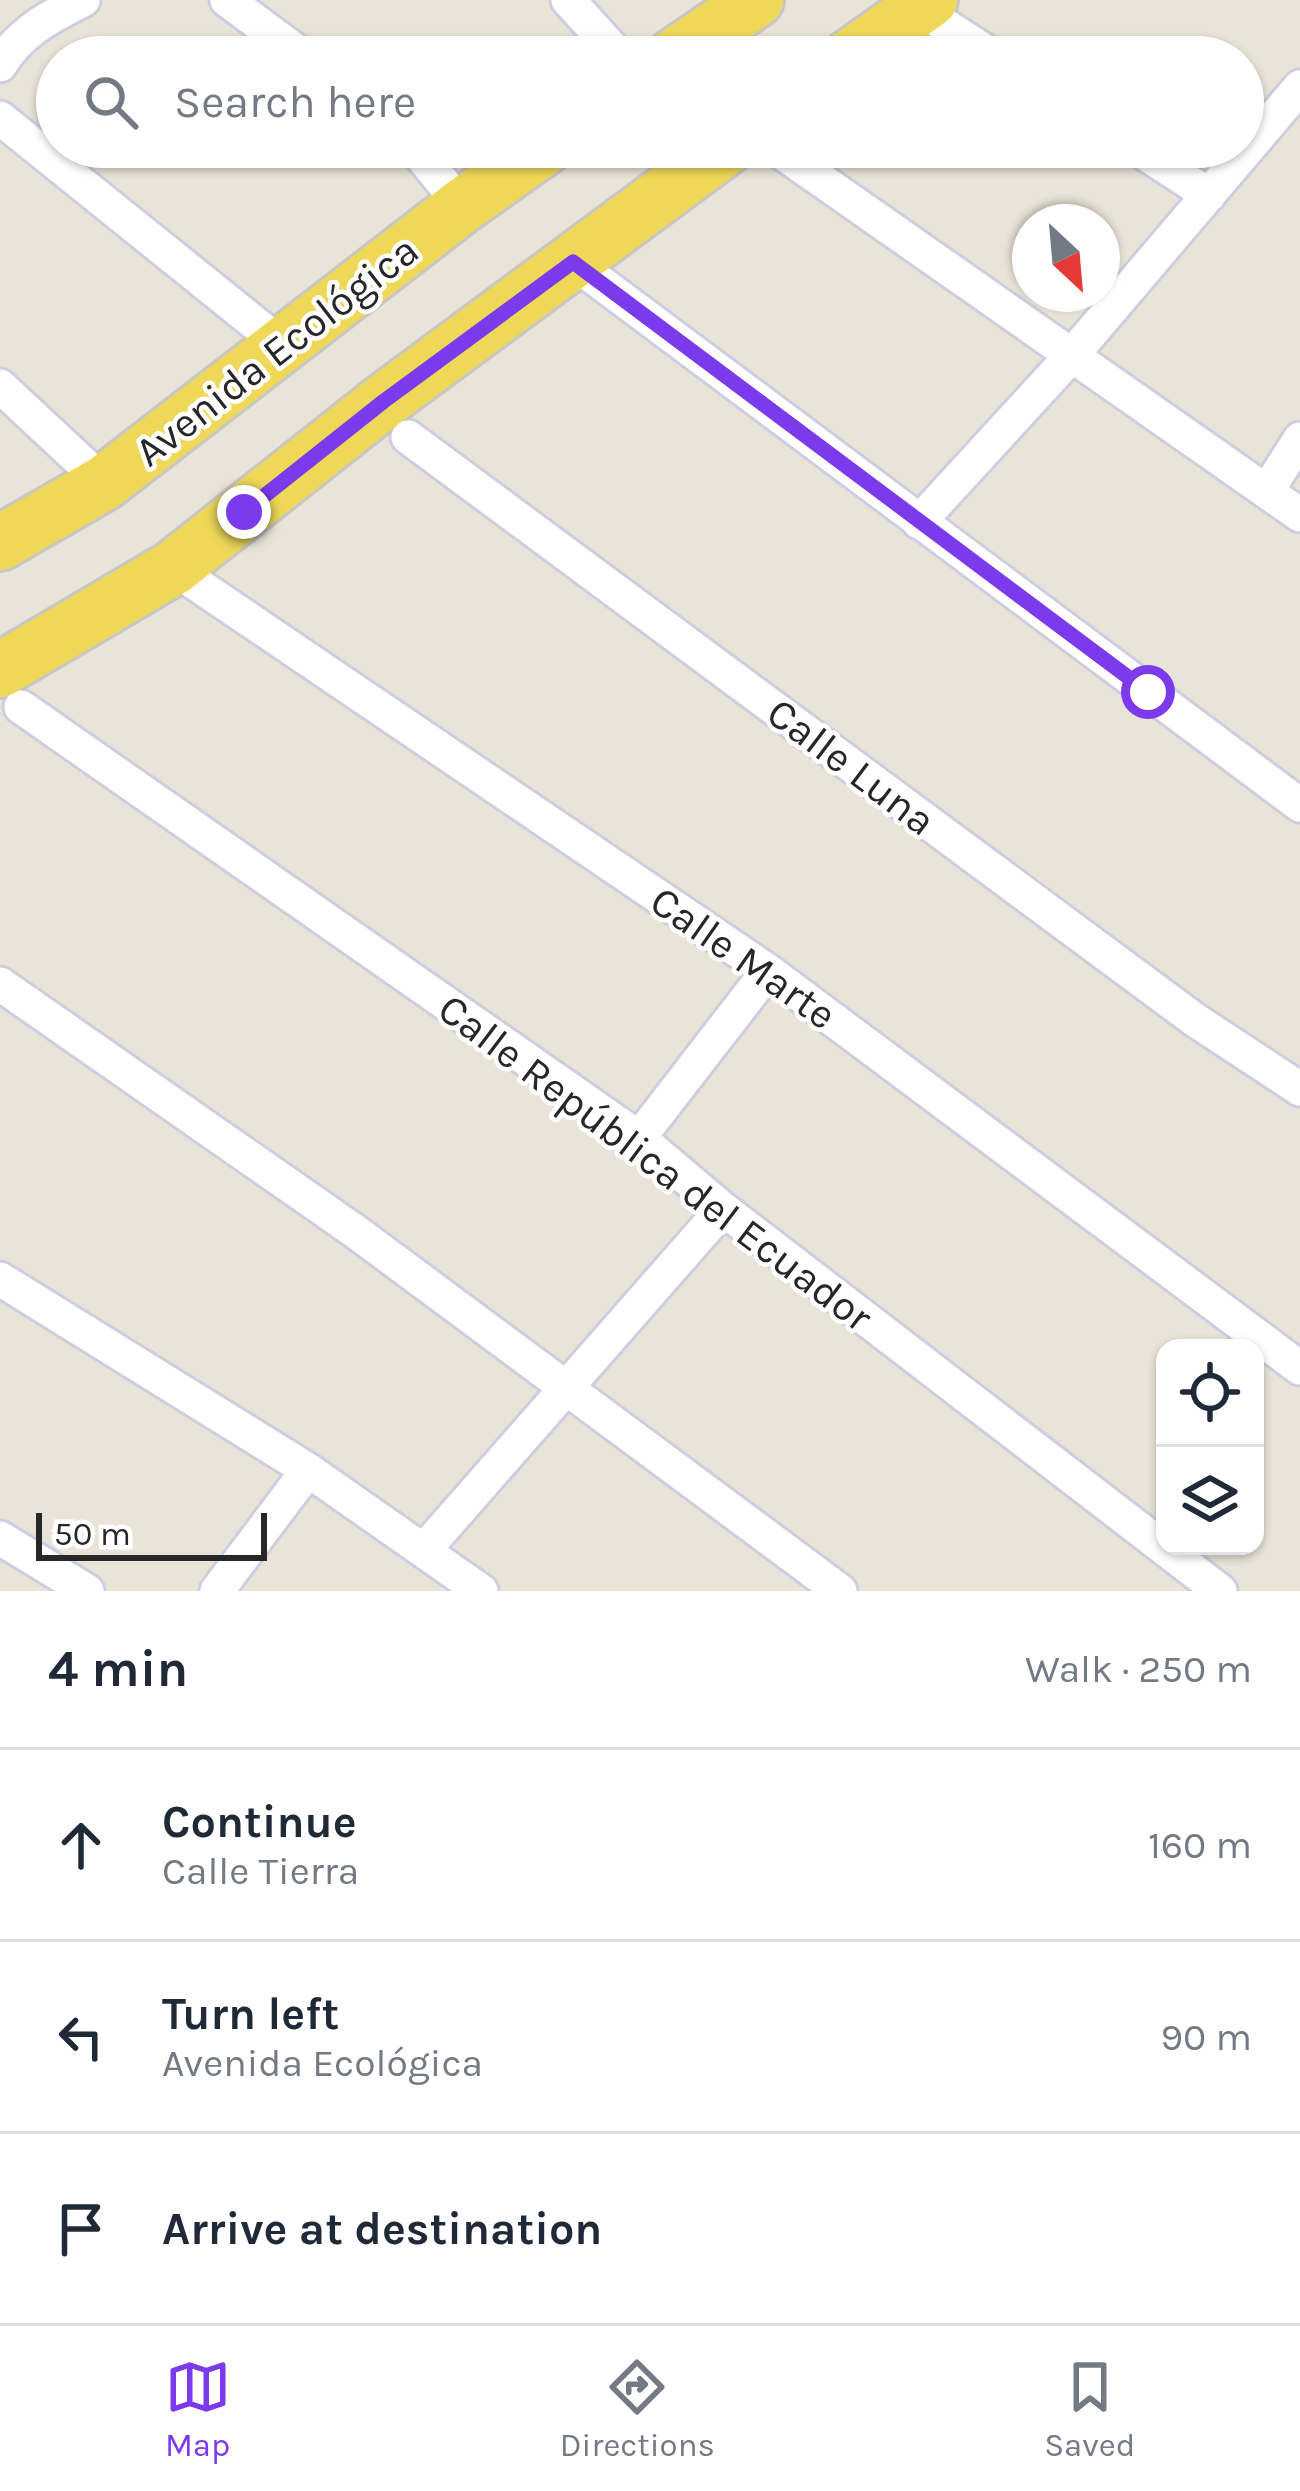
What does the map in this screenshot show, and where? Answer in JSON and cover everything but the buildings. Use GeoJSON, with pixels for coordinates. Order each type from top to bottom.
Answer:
{"type":"FeatureCollection","features":[{"type":"Feature","properties":{"kind":"main road"},"geometry":{"type":"LineString","coordinates":[[704,36],[756,0]]}},
{"type":"Feature","properties":{"kind":"main road"},"geometry":{"type":"LineString","coordinates":[[879,36],[924,4]]}},
{"type":"Feature","properties":{"kind":"main road","name":"Avenida Ecológica"},"geometry":{"type":"LineString","coordinates":[[0,543],[104,483],[515,168]]}},
{"type":"Feature","properties":{"kind":"main road"},"geometry":{"type":"LineString","coordinates":[[10,688],[173,568],[384,401],[699,168]]}},
{"type":"Feature","properties":{"kind":"street"},"geometry":{"type":"LineString","coordinates":[[0,65],[23,35],[83,0]]}},
{"type":"Feature","properties":{"kind":"street"},"geometry":{"type":"LineString","coordinates":[[227,0],[276,36]]}},
{"type":"Feature","properties":{"kind":"street"},"geometry":{"type":"LineString","coordinates":[[568,0],[601,36]]}},
{"type":"Feature","properties":{"kind":"street"},"geometry":{"type":"LineString","coordinates":[[924,4],[966,36]]}},
{"type":"Feature","properties":{"kind":"street"},"geometry":{"type":"LineString","coordinates":[[1264,129],[1300,87]]}},
{"type":"Feature","properties":{"kind":"street"},"geometry":{"type":"LineString","coordinates":[[0,118],[36,147]]}},
{"type":"Feature","properties":{"kind":"street"},"geometry":{"type":"LineString","coordinates":[[62,168],[282,345]]}},
{"type":"Feature","properties":{"kind":"street"},"geometry":{"type":"LineString","coordinates":[[431,168],[462,206]]}},
{"type":"Feature","properties":{"kind":"street"},"geometry":{"type":"LineString","coordinates":[[804,168],[1300,515]]}},
{"type":"Feature","properties":{"kind":"street"},"geometry":{"type":"LineString","coordinates":[[1168,168],[1209,194]]}},
{"type":"Feature","properties":{"kind":"street"},"geometry":{"type":"LineString","coordinates":[[919,522],[1073,353],[1231,168]]}},
{"type":"Feature","properties":{"kind":"street"},"geometry":{"type":"LineString","coordinates":[[573,262],[1300,805]]}},
{"type":"Feature","properties":{"kind":"street"},"geometry":{"type":"LineString","coordinates":[[0,386],[104,483]]}},
{"type":"Feature","properties":{"kind":"street","name":"Calle Luna"},"geometry":{"type":"LineString","coordinates":[[408,437],[1196,1020],[1300,1089]]}},
{"type":"Feature","properties":{"kind":"street"},"geometry":{"type":"LineString","coordinates":[[1268,491],[1300,439]]}},
{"type":"Feature","properties":{"kind":"street","name":"Calle Marte"},"geometry":{"type":"LineString","coordinates":[[173,568],[768,971],[1300,1368]]}},
{"type":"Feature","properties":{"kind":"street","name":"Calle República del Ecuador"},"geometry":{"type":"LineString","coordinates":[[10,688],[639,1138],[723,1209],[1220,1591]]}},
{"type":"Feature","properties":{"kind":"street"},"geometry":{"type":"LineString","coordinates":[[639,1138],[768,971]]}},
{"type":"Feature","properties":{"kind":"street"},"geometry":{"type":"LineString","coordinates":[[0,984],[356,1232],[839,1591]]}},
{"type":"Feature","properties":{"kind":"street"},"geometry":{"type":"LineString","coordinates":[[425,1549],[723,1209]]}},
{"type":"Feature","properties":{"kind":"street"},"geometry":{"type":"LineString","coordinates":[[0,1279],[308,1470],[481,1591]]}},
{"type":"Feature","properties":{"kind":"street"},"geometry":{"type":"LineString","coordinates":[[217,1591],[308,1470]]}},
{"type":"Feature","properties":{"kind":"street"},"geometry":{"type":"LineString","coordinates":[[0,1538],[87,1591]]}},
{"type":"Feature","properties":{"kind":"route"},"geometry":{"type":"LineString","coordinates":[[244,512],[384,401],[573,262],[1148,692]]}}]}
